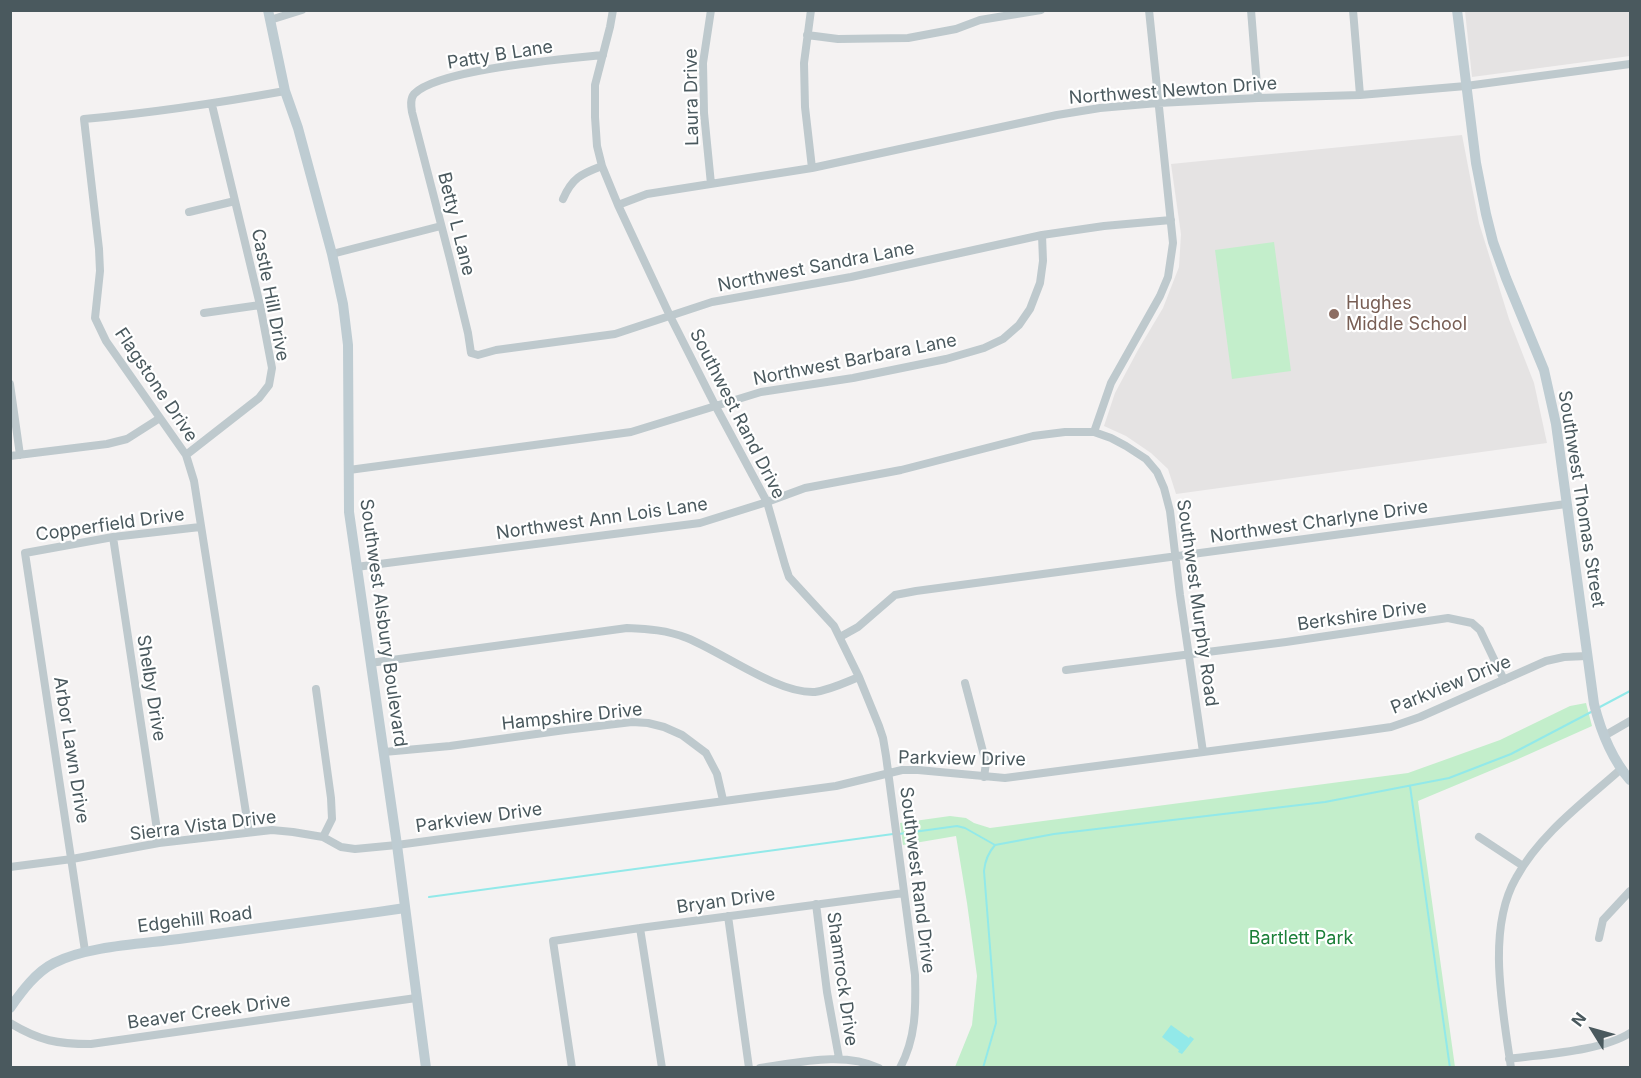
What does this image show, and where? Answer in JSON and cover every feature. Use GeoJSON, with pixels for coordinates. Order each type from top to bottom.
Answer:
{"type":"FeatureCollection","features":[{"type":"Feature","properties":{"kind":"street"},"geometry":{"type":"LineString","coordinates":[[269,15],[302,10]]}},
{"type":"Feature","properties":{"kind":"street","name":"Southwest Rand Drive"},"geometry":{"type":"LineString","coordinates":[[613,10],[596,86],[597,146],[602,166],[670,316],[767,502],[789,577],[834,626],[859,676],[884,738],[915,975],[916,1010],[912,1037],[900,1068]]}},
{"type":"Feature","properties":{"kind":"street","name":"Laura Drive"},"geometry":{"type":"LineString","coordinates":[[711,10],[703,63],[704,113],[711,184]]}},
{"type":"Feature","properties":{"kind":"street"},"geometry":{"type":"LineString","coordinates":[[811,10],[804,63],[805,107],[812,168]]}},
{"type":"Feature","properties":{"kind":"street"},"geometry":{"type":"LineString","coordinates":[[807,35],[838,39],[908,39],[956,29],[980,20],[1041,10]]}},
{"type":"Feature","properties":{"kind":"street"},"geometry":{"type":"LineString","coordinates":[[1095,432],[1111,383],[1160,296],[1168,277],[1173,243],[1149,10]]}},
{"type":"Feature","properties":{"kind":"street"},"geometry":{"type":"LineString","coordinates":[[1251,10],[1258,98]]}},
{"type":"Feature","properties":{"kind":"street"},"geometry":{"type":"LineString","coordinates":[[1353,10],[1360,95]]}},
{"type":"Feature","properties":{"kind":"street","name":"Southwest Thomas Street"},"geometry":{"type":"LineString","coordinates":[[1457,10],[1476,163],[1493,242],[1544,370],[1556,424],[1594,704],[1609,750],[1630,780]]}},
{"type":"Feature","properties":{"kind":"street","name":"Southwest Alsbury Boulevard"},"geometry":{"type":"LineString","coordinates":[[269,15],[285,91],[298,128],[343,304],[348,345],[349,512],[397,845],[426,1068]]}},
{"type":"Feature","properties":{"kind":"street","name":"Patty B Lane"},"geometry":{"type":"LineString","coordinates":[[411,103],[412,96],[426,85],[440,80],[535,62],[603,55]]}},
{"type":"Feature","properties":{"kind":"street","name":"Northwest Newton Drive"},"geometry":{"type":"LineString","coordinates":[[618,205],[646,194],[812,168],[1100,108],[1158,103],[1360,95],[1466,86],[1630,64]]}},
{"type":"Feature","properties":{"kind":"street","name":"Flagstone Drive"},"geometry":{"type":"LineString","coordinates":[[249,832],[194,481],[186,455],[106,341],[95,318],[100,271],[99,249],[84,119],[212,105],[285,91]]}},
{"type":"Feature","properties":{"kind":"street","name":"Betty L Lane"},"geometry":{"type":"LineString","coordinates":[[411,103],[471,353]]}},
{"type":"Feature","properties":{"kind":"street","name":"Castle Hill Drive"},"geometry":{"type":"LineString","coordinates":[[186,455],[259,398],[269,385],[272,368],[260,305],[212,105]]}},
{"type":"Feature","properties":{"kind":"street"},"geometry":{"type":"LineString","coordinates":[[563,199],[568,188],[579,176],[602,166]]}},
{"type":"Feature","properties":{"kind":"street"},"geometry":{"type":"LineString","coordinates":[[189,212],[235,201]]}},
{"type":"Feature","properties":{"kind":"street","name":"Northwest Sandra Lane"},"geometry":{"type":"LineString","coordinates":[[471,353],[477,355],[496,350],[615,334],[712,302],[850,277],[1042,235],[1171,220]]}},
{"type":"Feature","properties":{"kind":"street"},"geometry":{"type":"LineString","coordinates":[[332,254],[441,226]]}},
{"type":"Feature","properties":{"kind":"street","name":"Northwest Barbara Lane"},"geometry":{"type":"LineString","coordinates":[[349,470],[631,432],[761,392],[853,378],[984,348],[1003,339],[1019,325],[1030,309],[1040,283],[1043,261],[1042,235]]}},
{"type":"Feature","properties":{"kind":"street"},"geometry":{"type":"LineString","coordinates":[[204,313],[260,305]]}},
{"type":"Feature","properties":{"kind":"street"},"geometry":{"type":"LineString","coordinates":[[10,384],[20,455]]}},
{"type":"Feature","properties":{"kind":"street"},"geometry":{"type":"LineString","coordinates":[[10,456],[107,444],[127,439],[160,418]]}},
{"type":"Feature","properties":{"kind":"street","name":"Northwest Ann Lois Lane"},"geometry":{"type":"LineString","coordinates":[[356,567],[700,523],[805,488],[901,470],[1033,436],[1065,432],[1095,432]]}},
{"type":"Feature","properties":{"kind":"street","name":"Southwest Murphy Road"},"geometry":{"type":"LineString","coordinates":[[1095,432],[1111,438],[1146,459],[1157,472],[1164,488],[1177,556],[1180,596],[1203,752]]}},
{"type":"Feature","properties":{"kind":"street","name":"Northwest Charlyne Drive"},"geometry":{"type":"LineString","coordinates":[[840,638],[858,627],[895,595],[1566,504]]}},
{"type":"Feature","properties":{"kind":"street","name":"Copperfield Drive"},"geometry":{"type":"LineString","coordinates":[[25,553],[113,537],[200,526]]}},
{"type":"Feature","properties":{"kind":"street","name":"Shelby Drive"},"geometry":{"type":"LineString","coordinates":[[113,537],[159,843]]}},
{"type":"Feature","properties":{"kind":"street","name":"Arbor Lawn Drive"},"geometry":{"type":"LineString","coordinates":[[25,553],[85,951]]}},
{"type":"Feature","properties":{"kind":"street","name":"Berkshire Drive"},"geometry":{"type":"LineString","coordinates":[[1066,670],[1190,655],[1448,618],[1472,623],[1480,630],[1504,680]]}},
{"type":"Feature","properties":{"kind":"street"},"geometry":{"type":"LineString","coordinates":[[370,663],[627,628],[669,632],[688,638],[760,676],[797,690],[812,692],[828,690],[859,676]]}},
{"type":"Feature","properties":{"kind":"street","name":"Parkview Drive"},"geometry":{"type":"LineString","coordinates":[[397,845],[836,786],[902,770],[1005,778],[1391,726],[1420,717],[1546,661],[1587,656]]}},
{"type":"Feature","properties":{"kind":"street"},"geometry":{"type":"LineString","coordinates":[[965,683],[986,763],[984,777]]}},
{"type":"Feature","properties":{"kind":"street"},"geometry":{"type":"LineString","coordinates":[[316,689],[332,798],[332,819],[323,837]]}},
{"type":"Feature","properties":{"kind":"street"},"geometry":{"type":"LineString","coordinates":[[1604,736],[1630,721]]}},
{"type":"Feature","properties":{"kind":"street","name":"Hampshire Drive"},"geometry":{"type":"LineString","coordinates":[[384,752],[450,746],[632,722],[648,723],[682,735],[706,753],[717,774],[723,800]]}},
{"type":"Feature","properties":{"kind":"street"},"geometry":{"type":"LineString","coordinates":[[1621,769],[1547,836],[1515,879],[1502,914],[1498,972],[1510,1063],[1592,1047],[1621,1039],[1630,1033]]}},
{"type":"Feature","properties":{"kind":"street","name":"Sierra Vista Drive"},"geometry":{"type":"LineString","coordinates":[[10,867],[72,859],[159,843],[272,830],[323,837],[341,847],[355,849],[397,845]]}},
{"type":"Feature","properties":{"kind":"street"},"geometry":{"type":"LineString","coordinates":[[1479,837],[1523,866]]}},
{"type":"Feature","properties":{"kind":"street"},"geometry":{"type":"LineString","coordinates":[[1599,938],[1603,920],[1630,891]]}},
{"type":"Feature","properties":{"kind":"street","name":"Bryan Drive"},"geometry":{"type":"LineString","coordinates":[[572,1068],[553,941],[904,893]]}},
{"type":"Feature","properties":{"kind":"street","name":"Shamrock Drive"},"geometry":{"type":"LineString","coordinates":[[816,904],[827,992],[839,1058]]}},
{"type":"Feature","properties":{"kind":"street","name":"Edgehill Road"},"geometry":{"type":"LineString","coordinates":[[10,1008],[42,970],[85,951],[405,908]]}},
{"type":"Feature","properties":{"kind":"street"},"geometry":{"type":"LineString","coordinates":[[728,916],[749,1068]]}},
{"type":"Feature","properties":{"kind":"street"},"geometry":{"type":"LineString","coordinates":[[640,928],[662,1068]]}},
{"type":"Feature","properties":{"kind":"street","name":"Beaver Creek Drive"},"geometry":{"type":"LineString","coordinates":[[10,1023],[43,1040],[65,1044],[91,1044],[416,998]]}},
{"type":"Feature","properties":{"kind":"street"},"geometry":{"type":"LineString","coordinates":[[760,1068],[839,1058],[870,1063],[879,1068]]}},
{"type":"Feature","properties":{"kind":"shaded area"},"geometry":{"type":"Polygon","coordinates":[[[1465,11],[1630,11],[1630,56],[1472,77],[1465,11]]]}},
{"type":"Feature","properties":{"kind":"shaded area","name":"Hughes Middle School"},"geometry":{"type":"Polygon","coordinates":[[[1462,135],[1479,223],[1509,319],[1534,383],[1547,443],[1176,494],[1168,469],[1151,453],[1126,436],[1104,426],[1115,393],[1163,308],[1179,267],[1181,234],[1171,164],[1462,135]]]}},
{"type":"Feature","properties":{"kind":"green space"},"geometry":{"type":"Polygon","coordinates":[[[1274,242],[1291,371],[1232,379],[1215,250],[1274,242]]]}},
{"type":"Feature","properties":{"kind":"green space","name":"Bartlett Park"},"geometry":{"type":"Polygon","coordinates":[[[1586,703],[1592,726],[1418,801],[1455,1067],[955,1067],[972,1025],[977,976],[956,836],[903,845],[900,823],[950,816],[966,818],[990,828],[1408,773],[1500,740],[1570,706],[1586,703]]]}},
{"type":"Feature","properties":{"kind":"water"},"geometry":{"type":"Polygon","coordinates":[[[1171,1025],[1194,1039],[1182,1054],[1162,1037],[1171,1025]]]}},
{"type":"Feature","properties":{"kind":"waterway"},"geometry":{"type":"LineString","coordinates":[[1598,708],[1630,691]]}},
{"type":"Feature","properties":{"kind":"waterway"},"geometry":{"type":"LineString","coordinates":[[983,1068],[996,1023],[984,871],[987,857],[995,845],[1054,834],[1325,802],[1449,778],[1511,754],[1593,711]]}},
{"type":"Feature","properties":{"kind":"waterway"},"geometry":{"type":"LineString","coordinates":[[1410,786],[1450,1068]]}},
{"type":"Feature","properties":{"kind":"waterway"},"geometry":{"type":"LineString","coordinates":[[899,834],[957,826],[995,845]]}},
{"type":"Feature","properties":{"kind":"waterway"},"geometry":{"type":"LineString","coordinates":[[429,897],[893,834]]}},
{"type":"Feature","properties":{"kind":"place","name":"Hughes Middle School"},"geometry":{"type":"Point","coordinates":[1334,314]}}]}
